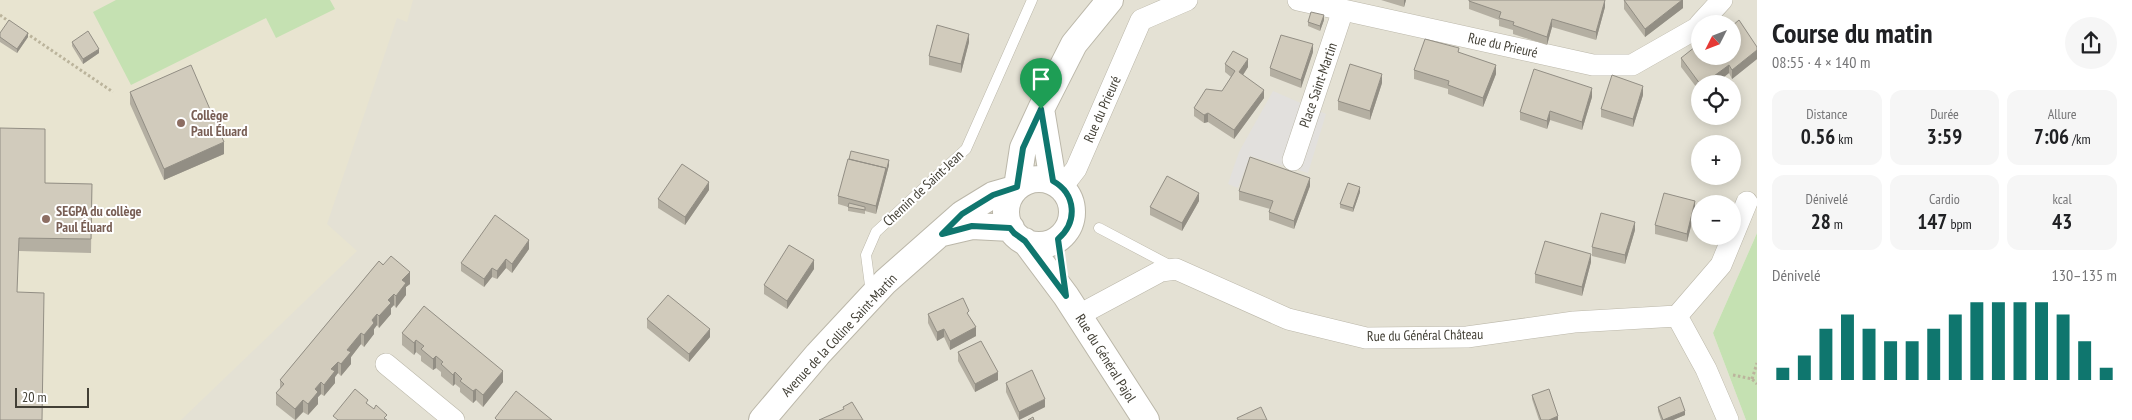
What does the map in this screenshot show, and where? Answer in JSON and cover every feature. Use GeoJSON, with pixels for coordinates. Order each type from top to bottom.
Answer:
{"type":"FeatureCollection","features":[{"type":"Feature","properties":{"kind":"street"},"geometry":{"type":"LineString","coordinates":[[1041,109],[1058,184],[1070,199],[1072,219],[1064,234],[1058,239],[1050,244],[1040,245],[1018,234],[1006,208],[1009,198],[1016,188],[1023,148],[1041,109],[1074,44],[1097,11],[1110,0]]}},
{"type":"Feature","properties":{"kind":"street","name":"Rue du Prieuré"},"geometry":{"type":"LineString","coordinates":[[1058,184],[1076,169],[1141,20],[1187,0]]}},
{"type":"Feature","properties":{"kind":"street","name":"Rue du Prieuré"},"geometry":{"type":"LineString","coordinates":[[1298,0],[1593,65],[1632,65],[1691,31]]}},
{"type":"Feature","properties":{"kind":"street","name":"Rue du Prieuré"},"geometry":{"type":"LineString","coordinates":[[1708,15],[1722,0]]}},
{"type":"Feature","properties":{"kind":"street","name":"Place Saint-Martin"},"geometry":{"type":"LineString","coordinates":[[1292,160],[1343,10]]}},
{"type":"Feature","properties":{"kind":"street"},"geometry":{"type":"LineString","coordinates":[[1016,188],[1032,179],[1045,179],[1058,184]]}},
{"type":"Feature","properties":{"kind":"street","name":"Avenue de la Colline Saint-Martin"},"geometry":{"type":"LineString","coordinates":[[762,420],[885,282],[942,234],[962,214],[993,195],[1016,188]]}},
{"type":"Feature","properties":{"kind":"street"},"geometry":{"type":"LineString","coordinates":[[1728,420],[1706,369],[1677,316],[1722,265],[1747,202]]}},
{"type":"Feature","properties":{"kind":"street","name":"Avenue de la Colline Saint-Martin"},"geometry":{"type":"LineString","coordinates":[[942,234],[972,226],[1018,234]]}},
{"type":"Feature","properties":{"kind":"street","name":"Rue du Général Pajol"},"geometry":{"type":"LineString","coordinates":[[1018,234],[1073,305],[1146,420]]}},
{"type":"Feature","properties":{"kind":"street","name":"Rue du Général Pajol"},"geometry":{"type":"LineString","coordinates":[[1058,239],[1073,305]]}},
{"type":"Feature","properties":{"kind":"street"},"geometry":{"type":"LineString","coordinates":[[1073,305],[1161,271],[1176,269]]}},
{"type":"Feature","properties":{"kind":"street","name":"Rue du Général Château"},"geometry":{"type":"LineString","coordinates":[[1176,269],[1288,318],[1366,338],[1466,337],[1574,322],[1677,316]]}},
{"type":"Feature","properties":{"kind":"street"},"geometry":{"type":"LineString","coordinates":[[386,364],[454,420]]}},
{"type":"Feature","properties":{"kind":"lane","name":"Chemin de Saint-Jean"},"geometry":{"type":"LineString","coordinates":[[871,296],[866,255],[876,232],[966,149],[1032,0]]}},
{"type":"Feature","properties":{"kind":"lane"},"geometry":{"type":"LineString","coordinates":[[1099,228],[1176,269]]}},
{"type":"Feature","properties":{"kind":"path"},"geometry":{"type":"LineString","coordinates":[[0,15],[16,26]]}},
{"type":"Feature","properties":{"kind":"path"},"geometry":{"type":"LineString","coordinates":[[24,32],[113,92]]}},
{"type":"Feature","properties":{"kind":"path"},"geometry":{"type":"LineString","coordinates":[[1757,363],[1752,379],[1757,384]]}},
{"type":"Feature","properties":{"kind":"shaded area"},"geometry":{"type":"Polygon","coordinates":[[[0,0],[1757,0],[1757,233],[1713,333],[1746,420],[0,420],[0,0]]]}},
{"type":"Feature","properties":{"kind":"shaded area","name":"Collège Paul Éluard"},"geometry":{"type":"Polygon","coordinates":[[[0,0],[413,0],[407,22],[397,18],[327,224],[357,251],[181,420],[0,420],[0,0]]]}},
{"type":"Feature","properties":{"kind":"shaded area"},"geometry":{"type":"Polygon","coordinates":[[[1273,91],[1326,114],[1308,173],[1250,156],[1238,188],[1228,184],[1239,152],[1273,91]]]}},
{"type":"Feature","properties":{"kind":"green space"},"geometry":{"type":"Polygon","coordinates":[[[116,0],[330,0],[335,9],[276,38],[266,18],[131,85],[93,12],[116,0]]]}},
{"type":"Feature","properties":{"kind":"green space"},"geometry":{"type":"Polygon","coordinates":[[[1757,233],[1757,420],[1746,420],[1713,333],[1757,233]]]}},
{"type":"Feature","properties":{"kind":"building"},"geometry":{"type":"Polygon","coordinates":[[[1469,0],[1605,0],[1596,32],[1552,19],[1547,37],[1513,25],[1514,22],[1499,18],[1501,12],[1469,0]]]}},
{"type":"Feature","properties":{"kind":"building"},"geometry":{"type":"Polygon","coordinates":[[[1624,0],[1682,0],[1645,29],[1624,0]]]}},
{"type":"Feature","properties":{"kind":"building"},"geometry":{"type":"Polygon","coordinates":[[[1311,12],[1324,15],[1320,26],[1308,22],[1311,12]]]}},
{"type":"Feature","properties":{"kind":"building"},"geometry":{"type":"Polygon","coordinates":[[[9,20],[28,33],[17,49],[0,37],[0,33],[9,20]]]}},
{"type":"Feature","properties":{"kind":"building"},"geometry":{"type":"Polygon","coordinates":[[[1741,23],[1757,47],[1757,50],[1741,63],[1741,23]]]}},
{"type":"Feature","properties":{"kind":"building"},"geometry":{"type":"Polygon","coordinates":[[[937,25],[969,34],[961,64],[929,56],[937,25]]]}},
{"type":"Feature","properties":{"kind":"building"},"geometry":{"type":"Polygon","coordinates":[[[88,31],[99,49],[83,59],[72,42],[88,31]]]}},
{"type":"Feature","properties":{"kind":"building"},"geometry":{"type":"Polygon","coordinates":[[[1281,35],[1313,44],[1301,80],[1270,68],[1281,35]]]}},
{"type":"Feature","properties":{"kind":"building"},"geometry":{"type":"Polygon","coordinates":[[[1425,39],[1459,48],[1458,52],[1496,65],[1483,98],[1448,85],[1449,81],[1414,70],[1425,39]]]}},
{"type":"Feature","properties":{"kind":"building"},"geometry":{"type":"Polygon","coordinates":[[[1691,50],[1691,65],[1729,65],[1715,75],[1693,75],[1681,58],[1691,50]]]}},
{"type":"Feature","properties":{"kind":"building"},"geometry":{"type":"Polygon","coordinates":[[[1233,51],[1248,59],[1239,72],[1264,90],[1234,130],[1208,113],[1204,115],[1194,108],[1206,89],[1222,91],[1235,71],[1225,64],[1233,51]]]}},
{"type":"Feature","properties":{"kind":"building"},"geometry":{"type":"Polygon","coordinates":[[[1350,64],[1382,74],[1370,111],[1338,101],[1350,64]]]}},
{"type":"Feature","properties":{"kind":"building"},"geometry":{"type":"Polygon","coordinates":[[[191,65],[224,142],[164,169],[130,92],[191,65]]]}},
{"type":"Feature","properties":{"kind":"building"},"geometry":{"type":"Polygon","coordinates":[[[1729,65],[1738,65],[1732,70],[1729,65]]]}},
{"type":"Feature","properties":{"kind":"building"},"geometry":{"type":"Polygon","coordinates":[[[1534,69],[1592,88],[1582,122],[1550,111],[1547,121],[1520,112],[1534,69]]]}},
{"type":"Feature","properties":{"kind":"building"},"geometry":{"type":"Polygon","coordinates":[[[1612,75],[1643,86],[1633,119],[1601,109],[1612,75]]]}},
{"type":"Feature","properties":{"kind":"building"},"geometry":{"type":"Polygon","coordinates":[[[0,128],[45,129],[45,183],[92,184],[91,239],[19,238],[17,292],[44,293],[42,420],[0,420],[0,128]]]}},
{"type":"Feature","properties":{"kind":"building"},"geometry":{"type":"Polygon","coordinates":[[[851,151],[889,160],[886,172],[886,168],[849,159],[851,151]]]}},
{"type":"Feature","properties":{"kind":"building"},"geometry":{"type":"Polygon","coordinates":[[[1250,157],[1310,178],[1294,221],[1269,212],[1273,201],[1239,191],[1250,157]]]}},
{"type":"Feature","properties":{"kind":"building"},"geometry":{"type":"Polygon","coordinates":[[[848,159],[886,168],[876,206],[838,196],[848,159]]]}},
{"type":"Feature","properties":{"kind":"building"},"geometry":{"type":"Polygon","coordinates":[[[682,164],[709,182],[685,217],[658,199],[682,164]]]}},
{"type":"Feature","properties":{"kind":"building"},"geometry":{"type":"Polygon","coordinates":[[[1167,176],[1199,193],[1182,223],[1150,207],[1167,176]]]}},
{"type":"Feature","properties":{"kind":"building"},"geometry":{"type":"Polygon","coordinates":[[[1348,183],[1360,187],[1353,208],[1340,204],[1348,183]]]}},
{"type":"Feature","properties":{"kind":"building"},"geometry":{"type":"Polygon","coordinates":[[[1664,193],[1691,200],[1691,218],[1687,234],[1655,225],[1664,193]]]}},
{"type":"Feature","properties":{"kind":"building"},"geometry":{"type":"Polygon","coordinates":[[[849,203],[865,207],[865,210],[848,207],[849,203]]]}},
{"type":"Feature","properties":{"kind":"building"},"geometry":{"type":"Polygon","coordinates":[[[1601,213],[1635,222],[1625,255],[1592,247],[1601,213]]]}},
{"type":"Feature","properties":{"kind":"building"},"geometry":{"type":"Polygon","coordinates":[[[495,215],[529,240],[512,264],[506,259],[497,271],[492,268],[484,279],[461,263],[495,215]]]}},
{"type":"Feature","properties":{"kind":"building"},"geometry":{"type":"Polygon","coordinates":[[[1545,241],[1591,254],[1582,287],[1535,274],[1545,241]]]}},
{"type":"Feature","properties":{"kind":"building"},"geometry":{"type":"Polygon","coordinates":[[[789,245],[814,260],[787,301],[764,285],[789,245]]]}},
{"type":"Feature","properties":{"kind":"building"},"geometry":{"type":"Polygon","coordinates":[[[391,256],[410,272],[402,280],[406,283],[396,296],[394,294],[388,300],[391,303],[379,316],[377,314],[372,320],[374,323],[364,335],[361,333],[347,350],[351,352],[341,364],[338,362],[331,369],[335,371],[324,385],[321,382],[315,389],[318,392],[308,404],[303,400],[295,409],[276,393],[284,384],[280,380],[379,261],[383,265],[391,256]]]}},
{"type":"Feature","properties":{"kind":"building"},"geometry":{"type":"Polygon","coordinates":[[[668,295],[710,329],[689,354],[647,319],[668,295]]]}},
{"type":"Feature","properties":{"kind":"building"},"geometry":{"type":"Polygon","coordinates":[[[963,298],[969,311],[967,313],[976,327],[950,341],[944,329],[937,332],[928,314],[963,298]]]}},
{"type":"Feature","properties":{"kind":"building"},"geometry":{"type":"Polygon","coordinates":[[[424,306],[503,371],[483,395],[476,389],[473,391],[460,381],[462,379],[455,372],[453,375],[441,364],[443,362],[436,356],[433,359],[421,349],[424,346],[416,340],[414,343],[402,333],[424,306]]]}},
{"type":"Feature","properties":{"kind":"building"},"geometry":{"type":"Polygon","coordinates":[[[981,341],[998,372],[975,384],[958,352],[981,341]]]}},
{"type":"Feature","properties":{"kind":"building"},"geometry":{"type":"Polygon","coordinates":[[[1032,370],[1045,399],[1019,412],[1006,383],[1032,370]]]}},
{"type":"Feature","properties":{"kind":"building"},"geometry":{"type":"Polygon","coordinates":[[[355,389],[368,400],[366,403],[374,409],[376,405],[387,415],[384,418],[387,420],[338,420],[333,416],[355,389]]]}},
{"type":"Feature","properties":{"kind":"building"},"geometry":{"type":"Polygon","coordinates":[[[1549,389],[1558,416],[1549,420],[1541,420],[1532,395],[1549,389]]]}},
{"type":"Feature","properties":{"kind":"building"},"geometry":{"type":"Polygon","coordinates":[[[516,391],[552,420],[497,420],[495,418],[516,391]]]}},
{"type":"Feature","properties":{"kind":"building"},"geometry":{"type":"Polygon","coordinates":[[[1680,397],[1685,411],[1663,420],[1658,407],[1680,397]]]}},
{"type":"Feature","properties":{"kind":"building"},"geometry":{"type":"Polygon","coordinates":[[[852,402],[863,420],[819,420],[844,409],[843,407],[852,402]]]}},
{"type":"Feature","properties":{"kind":"building"},"geometry":{"type":"Polygon","coordinates":[[[1261,407],[1267,420],[1238,420],[1237,418],[1261,407]]]}},
{"type":"Feature","properties":{"kind":"place","name":"Collège Paul Éluard"},"geometry":{"type":"Point","coordinates":[181,123]}},
{"type":"Feature","properties":{"kind":"place","name":"SEGPA du collège Paul Éluard"},"geometry":{"type":"Point","coordinates":[46,219]}},
{"type":"Feature","properties":{"kind":"route"},"geometry":{"type":"LineString","coordinates":[[1041,109],[1053,181],[1062,187],[1070,199],[1073,211],[1072,219],[1064,234],[1058,239],[1066,296],[1025,241],[1020,239],[1010,228],[972,226],[942,234],[962,214],[993,195],[1017,187],[1023,148],[1041,109]]}}]}
